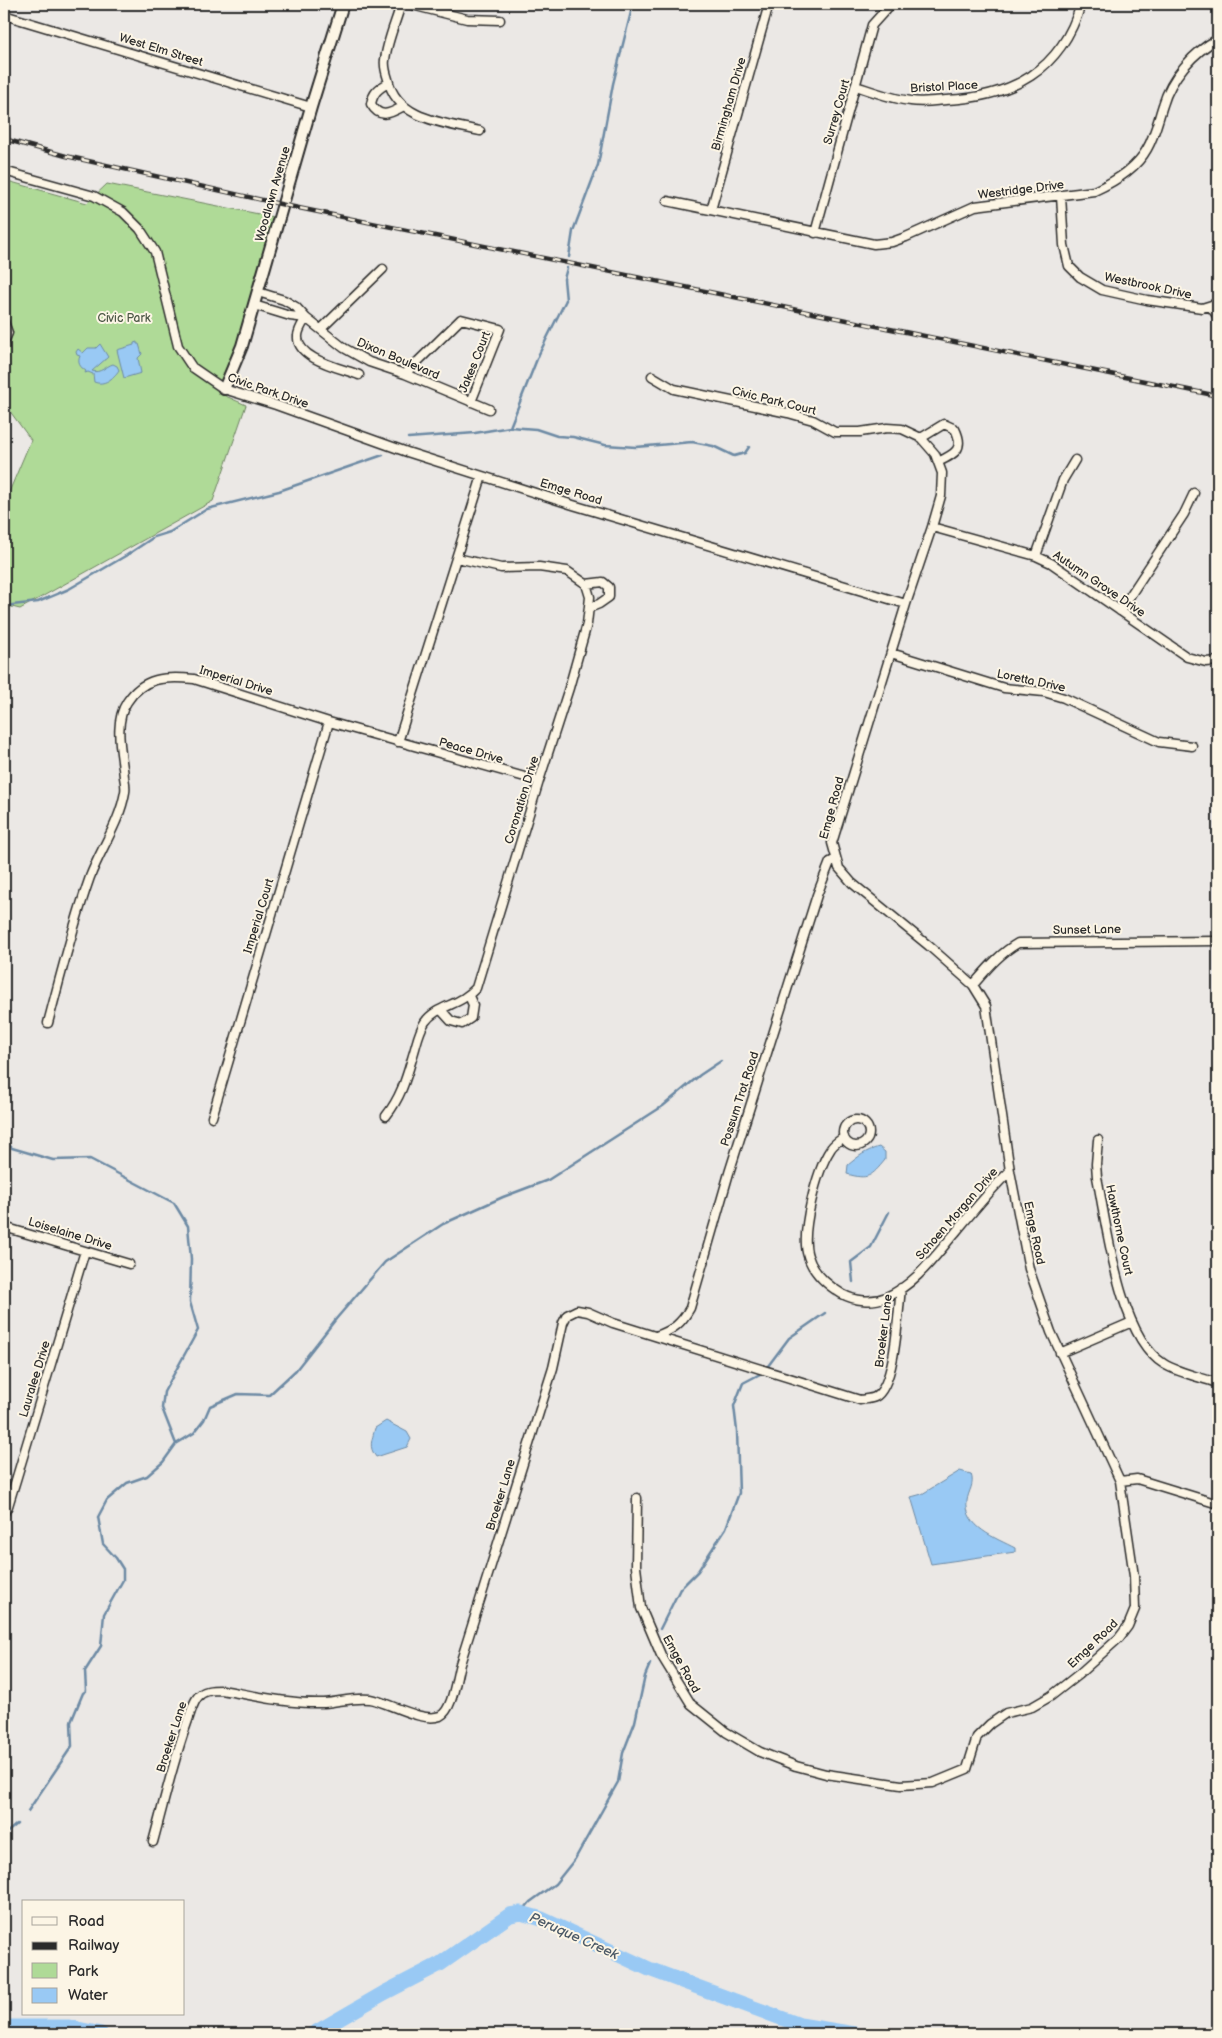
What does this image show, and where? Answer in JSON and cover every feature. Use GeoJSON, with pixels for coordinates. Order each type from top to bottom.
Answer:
{"type":"FeatureCollection","features":[{"type":"Feature","properties":{"kind":"street","name":"Woodlawn Avenue"},"geometry":{"type":"LineString","coordinates":[[224,389],[242,346],[311,106],[343,4]]}},
{"type":"Feature","properties":{"kind":"street"},"geometry":{"type":"LineString","coordinates":[[401,4],[384,61],[388,83],[394,95],[404,106],[426,119],[480,131]]}},
{"type":"Feature","properties":{"kind":"street"},"geometry":{"type":"LineString","coordinates":[[408,4],[467,19],[500,20]]}},
{"type":"Feature","properties":{"kind":"street","name":"Birmingham Drive"},"geometry":{"type":"LineString","coordinates":[[711,210],[769,4]]}},
{"type":"Feature","properties":{"kind":"street","name":"Surrey Court"},"geometry":{"type":"LineString","coordinates":[[815,232],[872,25],[891,4]]}},
{"type":"Feature","properties":{"kind":"street","name":"Bristol Place"},"geometry":{"type":"LineString","coordinates":[[856,86],[912,102],[956,100],[988,95],[1020,84],[1040,70],[1057,52],[1070,32],[1081,4]]}},
{"type":"Feature","properties":{"kind":"street","name":"West Elm Street"},"geometry":{"type":"LineString","coordinates":[[4,15],[311,106]]}},
{"type":"Feature","properties":{"kind":"street","name":"Westridge Drive"},"geometry":{"type":"LineString","coordinates":[[667,201],[874,244],[892,242],[975,206],[1094,191],[1112,183],[1130,169],[1147,150],[1163,103],[1175,79],[1196,55],[1218,38]]}},
{"type":"Feature","properties":{"kind":"street"},"geometry":{"type":"LineString","coordinates":[[388,83],[379,87],[375,92],[371,104],[374,110],[381,114],[388,114],[404,106]]}},
{"type":"Feature","properties":{"kind":"street","name":"Civic Park Drive"},"geometry":{"type":"LineString","coordinates":[[4,171],[94,196],[123,212],[140,229],[155,252],[178,346],[192,367],[224,389],[482,476]]}},
{"type":"Feature","properties":{"kind":"street","name":"Westbrook Drive"},"geometry":{"type":"LineString","coordinates":[[1060,196],[1064,245],[1069,266],[1080,277],[1102,290],[1111,292],[1202,308],[1214,304],[1218,317]]}},
{"type":"Feature","properties":{"kind":"street"},"geometry":{"type":"LineString","coordinates":[[321,329],[383,269]]}},
{"type":"Feature","properties":{"kind":"street","name":"Dixon Boulevard"},"geometry":{"type":"LineString","coordinates":[[258,292],[284,300],[296,307],[306,318],[344,348],[370,362],[405,374],[489,409]]}},
{"type":"Feature","properties":{"kind":"street","name":"Dixon Boulevard"},"geometry":{"type":"LineString","coordinates":[[254,305],[290,316],[306,318]]}},
{"type":"Feature","properties":{"kind":"street"},"geometry":{"type":"LineString","coordinates":[[306,318],[298,334],[299,346],[308,356],[359,375]]}},
{"type":"Feature","properties":{"kind":"street","name":"Jakes Court"},"geometry":{"type":"LineString","coordinates":[[405,374],[461,319],[500,329],[471,402]]}},
{"type":"Feature","properties":{"kind":"street"},"geometry":{"type":"LineString","coordinates":[[4,322],[8,333],[4,342]]}},
{"type":"Feature","properties":{"kind":"street","name":"Civic Park Court"},"geometry":{"type":"LineString","coordinates":[[652,376],[674,389],[788,413],[813,420],[835,432],[860,432],[887,428],[902,429],[921,438],[935,454],[942,473],[941,496],[906,604]]}},
{"type":"Feature","properties":{"kind":"street"},"geometry":{"type":"LineString","coordinates":[[921,438],[944,424],[955,429],[959,438],[959,448],[954,455],[938,462]]}},
{"type":"Feature","properties":{"kind":"street"},"geometry":{"type":"LineString","coordinates":[[1036,556],[1063,480],[1075,460]]}},
{"type":"Feature","properties":{"kind":"street"},"geometry":{"type":"LineString","coordinates":[[398,742],[482,476]]}},
{"type":"Feature","properties":{"kind":"street","name":"Emge Road"},"geometry":{"type":"LineString","coordinates":[[482,476],[906,604],[832,843],[839,868],[852,883],[973,985],[986,1006],[990,1023],[1010,1171],[1029,1269],[1060,1353],[1120,1481],[1134,1576],[1134,1609],[1128,1626],[1119,1638],[1079,1674],[1051,1696],[1032,1707],[1006,1714],[990,1724],[977,1737],[967,1769],[932,1783],[901,1784],[826,1774],[796,1766],[760,1752],[726,1732],[691,1704],[661,1655],[640,1608],[636,1567],[637,1498]]}},
{"type":"Feature","properties":{"kind":"street"},"geometry":{"type":"LineString","coordinates":[[1120,611],[1180,522],[1194,493]]}},
{"type":"Feature","properties":{"kind":"street","name":"Autumn Grove Drive"},"geometry":{"type":"LineString","coordinates":[[932,526],[1036,556],[1050,563],[1187,657],[1206,662],[1218,661]]}},
{"type":"Feature","properties":{"kind":"street"},"geometry":{"type":"LineString","coordinates":[[457,558],[501,568],[539,567],[566,571],[586,584],[602,582],[609,587],[609,597],[589,608]]}},
{"type":"Feature","properties":{"kind":"street","name":"Coronation Drive"},"geometry":{"type":"LineString","coordinates":[[469,996],[476,988],[484,967],[539,781],[569,688],[587,624],[590,597],[586,584]]}},
{"type":"Feature","properties":{"kind":"street","name":"Loretta Drive"},"geometry":{"type":"LineString","coordinates":[[891,653],[1004,688],[1044,692],[1064,698],[1159,742],[1192,746]]}},
{"type":"Feature","properties":{"kind":"street","name":"Imperial Drive"},"geometry":{"type":"LineString","coordinates":[[48,1024],[91,876],[126,791],[119,728],[125,704],[131,696],[148,682],[158,678],[194,679],[398,742]]}},
{"type":"Feature","properties":{"kind":"street","name":"Imperial Court"},"geometry":{"type":"LineString","coordinates":[[212,1117],[329,722]]}},
{"type":"Feature","properties":{"kind":"street","name":"Peace Drive"},"geometry":{"type":"LineString","coordinates":[[398,742],[539,781]]}},
{"type":"Feature","properties":{"kind":"street","name":"Possum Trot Road"},"geometry":{"type":"LineString","coordinates":[[656,1336],[672,1330],[682,1322],[690,1308],[729,1173],[816,895],[830,862],[836,859]]}},
{"type":"Feature","properties":{"kind":"street","name":"Sunset Lane"},"geometry":{"type":"LineString","coordinates":[[973,985],[992,962],[1004,951],[1018,943],[1218,941]]}},
{"type":"Feature","properties":{"kind":"street"},"geometry":{"type":"LineString","coordinates":[[386,1116],[397,1102],[404,1087],[421,1030],[434,1012],[469,996],[473,1005],[471,1018],[462,1024],[451,1021],[440,1010]]}},
{"type":"Feature","properties":{"kind":"street","name":"Schoen Morgan Drive"},"geometry":{"type":"LineString","coordinates":[[844,1138],[829,1151],[817,1184],[805,1232],[806,1246],[809,1259],[819,1276],[830,1287],[860,1301],[886,1297],[901,1288],[930,1262],[992,1188],[1010,1171]]}},
{"type":"Feature","properties":{"kind":"street","name":"Hawthorne Court"},"geometry":{"type":"LineString","coordinates":[[1098,1140],[1097,1177],[1120,1290],[1132,1322],[1151,1354],[1164,1365],[1214,1382]]}},
{"type":"Feature","properties":{"kind":"street","name":"Loiselaine Drive"},"geometry":{"type":"LineString","coordinates":[[4,1227],[129,1264]]}},
{"type":"Feature","properties":{"kind":"street","name":"Lauralee Drive"},"geometry":{"type":"LineString","coordinates":[[4,1513],[8,1506],[85,1251]]}},
{"type":"Feature","properties":{"kind":"street","name":"Broeker Lane"},"geometry":{"type":"LineString","coordinates":[[153,1842],[180,1743],[194,1704],[203,1693],[210,1690],[222,1690],[296,1702],[326,1703],[347,1699],[370,1699],[423,1716],[435,1717],[446,1711],[450,1705],[460,1664],[553,1368],[562,1324],[567,1315],[577,1310],[588,1312],[614,1323],[860,1400],[876,1397],[892,1370],[901,1288]]}},
{"type":"Feature","properties":{"kind":"street"},"geometry":{"type":"LineString","coordinates":[[1060,1353],[1132,1322]]}},
{"type":"Feature","properties":{"kind":"street"},"geometry":{"type":"LineString","coordinates":[[1120,1481],[1137,1479],[1218,1504]]}},
{"type":"Feature","properties":{"kind":"green space","name":"Civic Park"},"geometry":{"type":"Polygon","coordinates":[[[4,180],[87,203],[107,184],[279,218],[233,370],[221,394],[246,405],[213,501],[20,609],[4,605],[4,504],[31,440],[9,410],[4,409],[4,180]]]}},
{"type":"Feature","properties":{"kind":"water"},"geometry":{"type":"Polygon","coordinates":[[[137,342],[142,354],[138,358],[141,373],[124,378],[117,350],[134,345],[137,342]]]}},
{"type":"Feature","properties":{"kind":"water"},"geometry":{"type":"Polygon","coordinates":[[[100,344],[108,357],[92,371],[100,371],[113,364],[119,370],[111,379],[98,383],[94,382],[93,374],[85,373],[86,371],[79,363],[80,356],[76,352],[78,349],[83,353],[88,348],[96,348],[100,344]]]}},
{"type":"Feature","properties":{"kind":"water"},"geometry":{"type":"Polygon","coordinates":[[[879,1147],[885,1152],[885,1160],[869,1176],[860,1177],[847,1174],[848,1165],[862,1154],[879,1147]]]}},
{"type":"Feature","properties":{"kind":"water"},"geometry":{"type":"Polygon","coordinates":[[[386,1421],[407,1432],[411,1439],[407,1447],[376,1457],[371,1446],[375,1428],[386,1421]]]}},
{"type":"Feature","properties":{"kind":"water"},"geometry":{"type":"Polygon","coordinates":[[[960,1471],[971,1474],[972,1478],[967,1501],[967,1510],[971,1518],[976,1525],[991,1536],[1015,1548],[1015,1552],[931,1564],[911,1497],[922,1494],[960,1471]]]}},
{"type":"Feature","properties":{"kind":"waterway"},"geometry":{"type":"LineString","coordinates":[[569,257],[573,231],[598,165],[613,84],[633,4]]}},
{"type":"Feature","properties":{"kind":"waterway"},"geometry":{"type":"LineString","coordinates":[[510,427],[539,354],[566,300],[564,279],[567,268]]}},
{"type":"Feature","properties":{"kind":"waterway"},"geometry":{"type":"LineString","coordinates":[[408,438],[475,433],[510,427],[536,429],[557,436],[573,437],[605,445],[636,447],[692,442],[713,446],[734,456],[745,453],[749,447]]}},
{"type":"Feature","properties":{"kind":"waterway"},"geometry":{"type":"LineString","coordinates":[[4,606],[38,602],[69,589],[154,537],[170,532],[207,509],[279,491],[383,455]]}},
{"type":"Feature","properties":{"kind":"waterway"},"geometry":{"type":"LineString","coordinates":[[28,1811],[72,1746],[71,1722],[83,1693],[86,1691],[85,1671],[101,1646],[104,1614],[123,1580],[123,1569],[103,1544],[98,1517],[107,1500],[127,1483],[147,1476],[163,1462],[176,1444],[194,1433],[204,1420],[210,1406],[238,1394],[269,1395],[296,1370],[336,1319],[385,1262],[443,1224],[503,1197],[548,1180],[663,1106],[700,1075],[721,1061]]}},
{"type":"Feature","properties":{"kind":"waterway"},"geometry":{"type":"LineString","coordinates":[[4,1141],[12,1148],[53,1160],[90,1159],[174,1203],[188,1226],[191,1259],[190,1302],[198,1330],[164,1392],[162,1408],[176,1444]]}},
{"type":"Feature","properties":{"kind":"waterway"},"geometry":{"type":"LineString","coordinates":[[853,1282],[851,1262],[871,1247],[889,1212]]}},
{"type":"Feature","properties":{"kind":"waterway"},"geometry":{"type":"LineString","coordinates":[[768,1366],[789,1338],[825,1313]]}},
{"type":"Feature","properties":{"kind":"waterway"},"geometry":{"type":"LineString","coordinates":[[660,1629],[680,1589],[698,1571],[726,1528],[739,1493],[737,1431],[734,1406],[743,1383],[762,1373]]}},
{"type":"Feature","properties":{"kind":"waterway"},"geometry":{"type":"LineString","coordinates":[[521,1913],[530,1902],[555,1884],[575,1859],[618,1782],[623,1753],[635,1722],[645,1676],[650,1664]]}},
{"type":"Feature","properties":{"kind":"waterway"},"geometry":{"type":"LineString","coordinates":[[4,1835],[17,1824]]}},
{"type":"Feature","properties":{"kind":"waterway","name":"Peruque Creek"},"geometry":{"type":"LineString","coordinates":[[313,2034],[384,1993],[440,1964],[510,1915],[521,1913],[542,1919],[649,1969],[800,2025],[855,2034]]}},
{"type":"Feature","properties":{"kind":"waterway","name":"Peruque Creek"},"geometry":{"type":"LineString","coordinates":[[4,2027],[69,2027],[101,2034]]}},
{"type":"Feature","properties":{"kind":"railway"},"geometry":{"type":"LineString","coordinates":[[4,139],[66,156],[289,206],[1218,396]]}}]}
